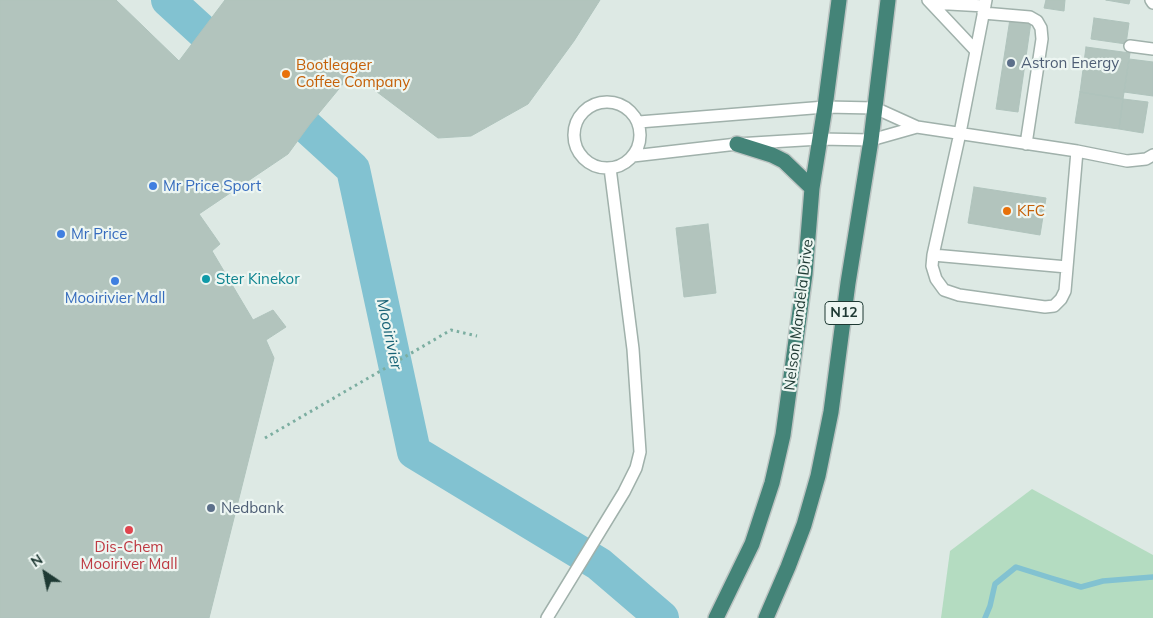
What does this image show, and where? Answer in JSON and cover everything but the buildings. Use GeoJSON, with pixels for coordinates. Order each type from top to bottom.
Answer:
{"type":"FeatureCollection","features":[{"type":"Feature","properties":{"kind":"highway","name":"Nelson Mandela Drive"},"geometry":{"type":"LineString","coordinates":[[716,618],[752,544],[772,482],[783,436],[805,274],[812,188],[839,0]]}},
{"type":"Feature","properties":{"kind":"highway","name":"N12"},"geometry":{"type":"LineString","coordinates":[[766,618],[804,525],[818,476],[831,412],[848,283],[871,140],[888,0]]}},
{"type":"Feature","properties":{"kind":"highway"},"geometry":{"type":"LineString","coordinates":[[737,144],[772,155],[784,162],[812,188]]}},
{"type":"Feature","properties":{"kind":"lane"},"geometry":{"type":"LineString","coordinates":[[929,2],[985,6],[1030,17],[1037,21],[1041,28],[1042,39],[1026,144]]}},
{"type":"Feature","properties":{"kind":"lane"},"geometry":{"type":"LineString","coordinates":[[929,2],[976,51]]}},
{"type":"Feature","properties":{"kind":"lane"},"geometry":{"type":"LineString","coordinates":[[985,6],[960,134],[933,255],[932,266],[936,279],[944,290],[959,295],[1045,307],[1054,306],[1061,299],[1065,291],[1077,151]]}},
{"type":"Feature","properties":{"kind":"lane"},"geometry":{"type":"LineString","coordinates":[[1130,46],[1153,49]]}},
{"type":"Feature","properties":{"kind":"lane"},"geometry":{"type":"LineString","coordinates":[[614,102],[624,106],[633,113],[639,122],[641,140],[638,148],[633,156],[619,166],[610,168],[593,165],[580,154],[575,144],[574,132],[576,121],[582,112],[592,105],[614,102]]}},
{"type":"Feature","properties":{"kind":"lane"},"geometry":{"type":"LineString","coordinates":[[639,122],[825,107],[875,108],[917,127],[1077,151],[1127,161],[1153,155]]}},
{"type":"Feature","properties":{"kind":"lane"},"geometry":{"type":"LineString","coordinates":[[633,156],[737,144],[820,139],[871,140],[917,127]]}},
{"type":"Feature","properties":{"kind":"lane"},"geometry":{"type":"LineString","coordinates":[[547,618],[624,492],[636,468],[640,452],[633,349],[610,168]]}},
{"type":"Feature","properties":{"kind":"lane"},"geometry":{"type":"LineString","coordinates":[[933,255],[1067,267]]}},
{"type":"Feature","properties":{"kind":"path"},"geometry":{"type":"LineString","coordinates":[[265,438],[451,330],[477,336]]}},
{"type":"Feature","properties":{"kind":"green space"},"geometry":{"type":"Polygon","coordinates":[[[1032,489],[1153,555],[1153,618],[941,618],[950,551],[1032,489]]]}},
{"type":"Feature","properties":{"kind":"waterway","name":"Mooirivier"},"geometry":{"type":"LineString","coordinates":[[168,0],[236,62]]}},
{"type":"Feature","properties":{"kind":"waterway","name":"Mooirivier"},"geometry":{"type":"LineString","coordinates":[[273,96],[353,169],[414,452],[599,564],[662,618]]}},
{"type":"Feature","properties":{"kind":"waterway","name":"Mooirivier"},"geometry":{"type":"LineString","coordinates":[[985,618],[995,584],[1016,567],[1081,587],[1103,581],[1153,577]]}},
{"type":"Feature","properties":{"kind":"place","name":"Astron Energy"},"geometry":{"type":"Point","coordinates":[1011,63]}},
{"type":"Feature","properties":{"kind":"place","name":"Bootlegger Coffee Company"},"geometry":{"type":"Point","coordinates":[286,74]}},
{"type":"Feature","properties":{"kind":"place","name":"Mr Price Sport"},"geometry":{"type":"Point","coordinates":[153,186]}},
{"type":"Feature","properties":{"kind":"place","name":"KFC"},"geometry":{"type":"Point","coordinates":[1007,211]}},
{"type":"Feature","properties":{"kind":"place","name":"Mr Price"},"geometry":{"type":"Point","coordinates":[61,234]}},
{"type":"Feature","properties":{"kind":"place","name":"Ster Kinekor"},"geometry":{"type":"Point","coordinates":[206,279]}},
{"type":"Feature","properties":{"kind":"place","name":"Mooirivier Mall"},"geometry":{"type":"Point","coordinates":[115,281]}},
{"type":"Feature","properties":{"kind":"place","name":"Nedbank"},"geometry":{"type":"Point","coordinates":[211,508]}},
{"type":"Feature","properties":{"kind":"place","name":"Dis-Chem Mooiriver Mall"},"geometry":{"type":"Point","coordinates":[129,530]}}]}
